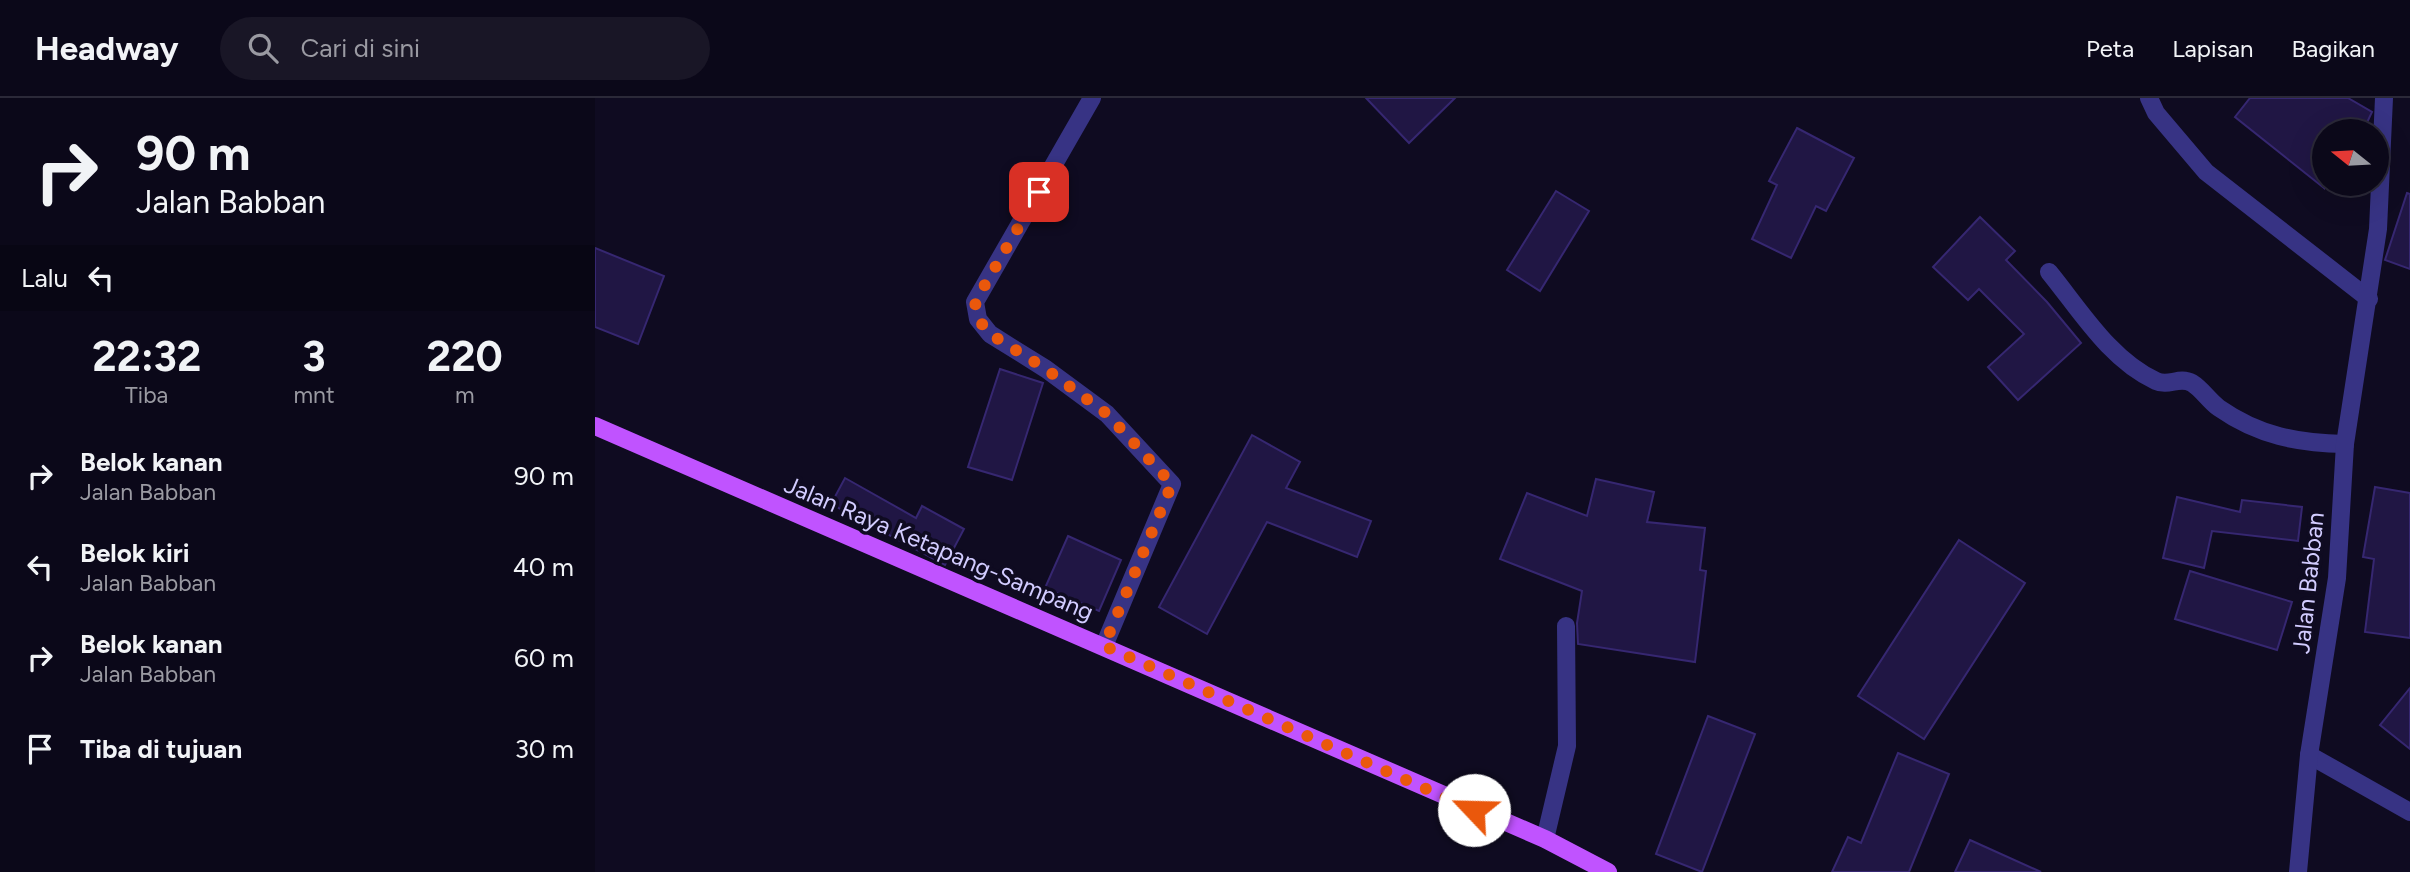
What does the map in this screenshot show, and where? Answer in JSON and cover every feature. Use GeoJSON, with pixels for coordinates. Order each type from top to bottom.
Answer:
{"type":"FeatureCollection","features":[{"type":"Feature","properties":{"kind":"main road","name":"Jalan Raya Ketapang-Sampang"},"geometry":{"type":"LineString","coordinates":[[595,426],[1545,839],[1608,872]]}},
{"type":"Feature","properties":{"kind":"street"},"geometry":{"type":"LineString","coordinates":[[1092,98],[975,302],[978,319],[990,334],[1046,369],[1107,414],[1172,484],[1104,646]]}},
{"type":"Feature","properties":{"kind":"street"},"geometry":{"type":"LineString","coordinates":[[2149,98],[2156,113],[2206,172],[2369,299]]}},
{"type":"Feature","properties":{"kind":"street","name":"Jalan Babban"},"geometry":{"type":"LineString","coordinates":[[2298,872],[2309,755],[2337,578],[2345,444],[2378,229],[2384,98]]}},
{"type":"Feature","properties":{"kind":"street"},"geometry":{"type":"LineString","coordinates":[[2049,272],[2122,360],[2157,382],[2165,384],[2181,380],[2193,384],[2219,408],[2256,429],[2300,443],[2345,444]]}},
{"type":"Feature","properties":{"kind":"street"},"geometry":{"type":"LineString","coordinates":[[1545,839],[1567,746],[1566,626]]}},
{"type":"Feature","properties":{"kind":"street"},"geometry":{"type":"LineString","coordinates":[[2309,755],[2410,812]]}},
{"type":"Feature","properties":{"kind":"building"},"geometry":{"type":"Polygon","coordinates":[[[1366,98],[1455,98],[1409,143],[1366,98]]]}},
{"type":"Feature","properties":{"kind":"building"},"geometry":{"type":"Polygon","coordinates":[[[2250,98],[2348,98],[2372,112],[2369,119],[2312,119],[2312,178],[2235,117],[2250,98]]]}},
{"type":"Feature","properties":{"kind":"building"},"geometry":{"type":"Polygon","coordinates":[[[1797,128],[1854,158],[1826,211],[1816,206],[1791,258],[1752,239],[1777,185],[1769,181],[1797,128]]]}},
{"type":"Feature","properties":{"kind":"building"},"geometry":{"type":"Polygon","coordinates":[[[1556,191],[1589,211],[1540,291],[1507,270],[1556,191]]]}},
{"type":"Feature","properties":{"kind":"building"},"geometry":{"type":"Polygon","coordinates":[[[2407,193],[2410,194],[2410,269],[2385,260],[2407,193]]]}},
{"type":"Feature","properties":{"kind":"building"},"geometry":{"type":"Polygon","coordinates":[[[1980,217],[2015,251],[2006,260],[2047,302],[2081,343],[2018,400],[1988,367],[2024,334],[1979,289],[1968,300],[1933,267],[1980,217]]]}},
{"type":"Feature","properties":{"kind":"building"},"geometry":{"type":"Polygon","coordinates":[[[595,248],[664,276],[638,344],[595,327],[595,248]]]}},
{"type":"Feature","properties":{"kind":"building"},"geometry":{"type":"Polygon","coordinates":[[[1000,369],[1043,383],[1012,480],[968,467],[1000,369]]]}},
{"type":"Feature","properties":{"kind":"building"},"geometry":{"type":"Polygon","coordinates":[[[1252,435],[1300,462],[1286,488],[1371,521],[1357,557],[1267,522],[1207,634],[1159,607],[1252,435]]]}},
{"type":"Feature","properties":{"kind":"building"},"geometry":{"type":"Polygon","coordinates":[[[845,478],[916,518],[922,506],[964,529],[945,565],[831,504],[845,478]]]}},
{"type":"Feature","properties":{"kind":"building"},"geometry":{"type":"Polygon","coordinates":[[[1596,479],[1654,492],[1647,522],[1705,528],[1700,570],[1706,571],[1695,662],[1578,644],[1577,623],[1582,591],[1500,559],[1527,493],[1587,516],[1596,479]]]}},
{"type":"Feature","properties":{"kind":"building"},"geometry":{"type":"Polygon","coordinates":[[[2375,487],[2410,493],[2410,638],[2365,632],[2374,559],[2363,557],[2375,487]]]}},
{"type":"Feature","properties":{"kind":"building"},"geometry":{"type":"Polygon","coordinates":[[[2177,497],[2240,512],[2242,500],[2302,507],[2298,541],[2212,531],[2204,568],[2163,558],[2177,497]]]}},
{"type":"Feature","properties":{"kind":"building"},"geometry":{"type":"Polygon","coordinates":[[[1068,536],[1121,560],[1099,611],[1045,588],[1068,536]]]}},
{"type":"Feature","properties":{"kind":"building"},"geometry":{"type":"Polygon","coordinates":[[[1959,540],[2025,583],[1924,739],[1858,696],[1959,540]]]}},
{"type":"Feature","properties":{"kind":"building"},"geometry":{"type":"Polygon","coordinates":[[[2190,571],[2292,602],[2277,650],[2175,619],[2190,571]]]}},
{"type":"Feature","properties":{"kind":"building"},"geometry":{"type":"Polygon","coordinates":[[[2410,688],[2410,749],[2380,725],[2410,688]]]}},
{"type":"Feature","properties":{"kind":"building"},"geometry":{"type":"Polygon","coordinates":[[[1708,716],[1755,734],[1702,872],[1656,854],[1708,716]]]}},
{"type":"Feature","properties":{"kind":"building"},"geometry":{"type":"Polygon","coordinates":[[[1898,753],[1949,774],[1909,872],[1832,872],[1848,837],[1861,843],[1898,753]]]}},
{"type":"Feature","properties":{"kind":"building"},"geometry":{"type":"Polygon","coordinates":[[[1970,840],[2041,872],[1955,872],[1970,840]]]}},
{"type":"Feature","properties":{"kind":"route"},"geometry":{"type":"LineString","coordinates":[[1039,192],[975,302],[978,319],[990,334],[1046,369],[1107,414],[1172,484],[1104,646],[1474,810]]}}]}
